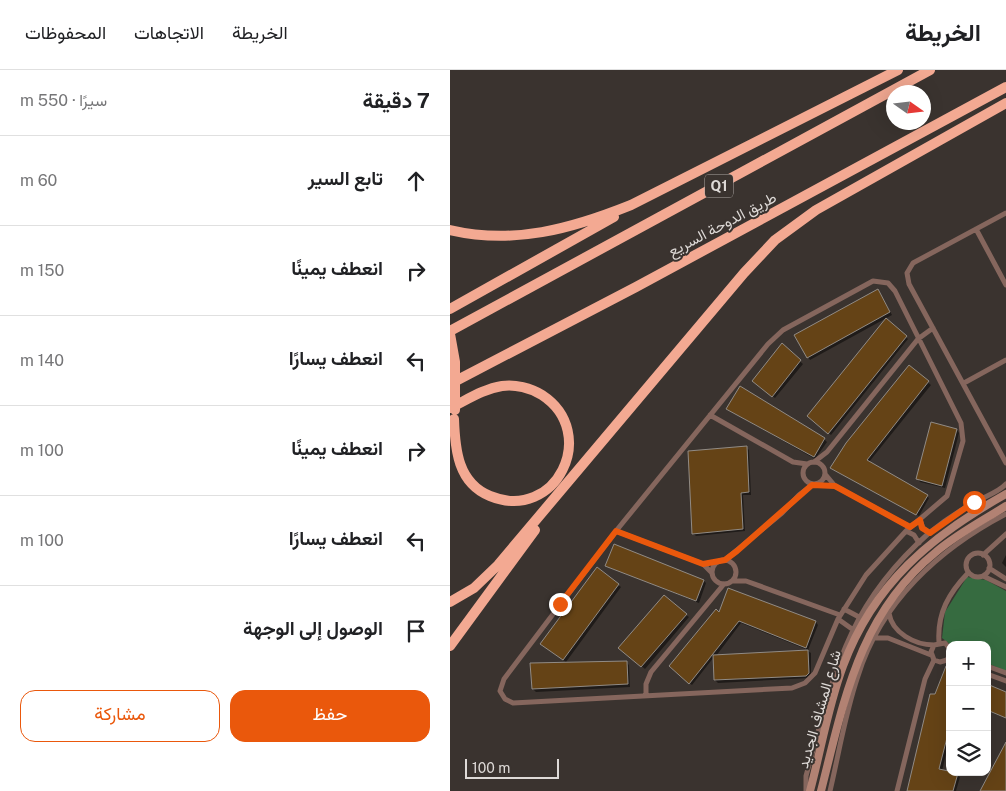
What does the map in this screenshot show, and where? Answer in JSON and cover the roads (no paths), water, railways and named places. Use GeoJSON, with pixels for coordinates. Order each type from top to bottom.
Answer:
{"type":"FeatureCollection","features":[{"type":"Feature","properties":{"kind":"highway"},"geometry":{"type":"LineString","coordinates":[[450,230],[492,236],[516,236],[543,233],[577,225],[631,205],[898,70]]}},
{"type":"Feature","properties":{"kind":"highway","name":"Q1"},"geometry":{"type":"LineString","coordinates":[[450,332],[930,70]]}},
{"type":"Feature","properties":{"kind":"highway","name":"طريق الدوحة السريع"},"geometry":{"type":"LineString","coordinates":[[450,384],[636,287],[1006,87]]}},
{"type":"Feature","properties":{"kind":"highway"},"geometry":{"type":"LineString","coordinates":[[450,602],[484,580],[565,487],[744,273],[775,240],[816,210],[1006,104]]}},
{"type":"Feature","properties":{"kind":"highway"},"geometry":{"type":"LineString","coordinates":[[450,309],[598,227],[631,205]]}},
{"type":"Feature","properties":{"kind":"highway"},"geometry":{"type":"LineString","coordinates":[[450,332],[455,362],[450,437]]}},
{"type":"Feature","properties":{"kind":"highway"},"geometry":{"type":"LineString","coordinates":[[504,386],[527,388],[538,392],[558,409],[568,429],[569,456],[563,472],[554,484],[543,493],[527,500],[503,500],[490,496],[472,483],[459,464],[453,413],[488,390],[504,386]]}},
{"type":"Feature","properties":{"kind":"highway"},"geometry":{"type":"LineString","coordinates":[[450,646],[565,487]]}},
{"type":"Feature","properties":{"kind":"street"},"geometry":{"type":"LineString","coordinates":[[1006,213],[916,261],[908,270],[908,284],[964,383],[1006,463]]}},
{"type":"Feature","properties":{"kind":"street"},"geometry":{"type":"LineString","coordinates":[[976,229],[1006,285]]}},
{"type":"Feature","properties":{"kind":"street"},"geometry":{"type":"LineString","coordinates":[[873,280],[883,281],[892,287],[959,417],[964,435],[947,496],[908,529],[866,575],[839,617],[815,673],[799,686],[513,703],[505,699],[500,691],[504,679],[616,531],[710,415],[778,333],[873,280]]}},
{"type":"Feature","properties":{"kind":"street"},"geometry":{"type":"LineString","coordinates":[[710,415],[793,462],[807,464],[814,462],[827,452],[918,339],[933,328]]}},
{"type":"Feature","properties":{"kind":"street"},"geometry":{"type":"LineString","coordinates":[[964,383],[1006,360]]}},
{"type":"Feature","properties":{"kind":"street"},"geometry":{"type":"LineString","coordinates":[[819,484],[824,471],[827,452]]}},
{"type":"Feature","properties":{"kind":"street"},"geometry":{"type":"LineString","coordinates":[[793,462],[802,476],[812,485]]}},
{"type":"Feature","properties":{"kind":"street"},"geometry":{"type":"LineString","coordinates":[[814,462],[824,471],[835,486],[908,529],[919,543]]}},
{"type":"Feature","properties":{"kind":"street"},"geometry":{"type":"LineString","coordinates":[[799,495],[802,476],[807,464]]}},
{"type":"Feature","properties":{"kind":"street"},"geometry":{"type":"LineString","coordinates":[[806,791],[806,776],[833,678],[859,616],[891,572],[930,533],[949,518],[1006,484]]}},
{"type":"Feature","properties":{"kind":"street"},"geometry":{"type":"LineString","coordinates":[[703,564],[725,560],[782,513],[799,495],[812,485],[835,486]]}},
{"type":"Feature","properties":{"kind":"street","name":"شارع المشاف الجديد"},"geometry":{"type":"LineString","coordinates":[[810,791],[842,668],[868,615],[888,586],[916,555],[939,536],[1006,494]]}},
{"type":"Feature","properties":{"kind":"street"},"geometry":{"type":"LineString","coordinates":[[986,506],[988,495]]}},
{"type":"Feature","properties":{"kind":"street","name":"شارع المشاف الجديد"},"geometry":{"type":"LineString","coordinates":[[821,791],[850,681],[866,639],[880,615],[910,575],[935,552],[961,533],[1006,506]]}},
{"type":"Feature","properties":{"kind":"street"},"geometry":{"type":"LineString","coordinates":[[830,791],[857,677],[874,638],[889,613],[913,582],[946,552],[1006,514]]}},
{"type":"Feature","properties":{"kind":"street"},"geometry":{"type":"LineString","coordinates":[[920,520],[922,528],[930,533]]}},
{"type":"Feature","properties":{"kind":"street"},"geometry":{"type":"LineString","coordinates":[[616,531],[703,564],[716,580],[724,584]]}},
{"type":"Feature","properties":{"kind":"street"},"geometry":{"type":"LineString","coordinates":[[1006,534],[983,554],[975,554],[968,558],[966,565],[968,573],[975,577],[983,576],[1006,587]]}},
{"type":"Feature","properties":{"kind":"street"},"geometry":{"type":"LineString","coordinates":[[732,581],[737,551]]}},
{"type":"Feature","properties":{"kind":"street"},"geometry":{"type":"LineString","coordinates":[[983,554],[988,560],[989,568],[983,576]]}},
{"type":"Feature","properties":{"kind":"street"},"geometry":{"type":"LineString","coordinates":[[725,560],[735,567],[746,581]]}},
{"type":"Feature","properties":{"kind":"street"},"geometry":{"type":"LineString","coordinates":[[712,573],[716,563]]}},
{"type":"Feature","properties":{"kind":"street"},"geometry":{"type":"LineString","coordinates":[[989,568],[1006,579]]}},
{"type":"Feature","properties":{"kind":"street"},"geometry":{"type":"LineString","coordinates":[[897,791],[933,658],[940,619],[946,601],[968,573]]}},
{"type":"Feature","properties":{"kind":"street"},"geometry":{"type":"LineString","coordinates":[[714,593],[716,580]]}},
{"type":"Feature","properties":{"kind":"street"},"geometry":{"type":"LineString","coordinates":[[646,695],[646,684],[651,672],[714,593],[724,584],[732,581],[746,581],[839,617],[852,629]]}},
{"type":"Feature","properties":{"kind":"street"},"geometry":{"type":"LineString","coordinates":[[844,609],[859,616]]}},
{"type":"Feature","properties":{"kind":"street"},"geometry":{"type":"LineString","coordinates":[[889,613],[891,622],[900,633],[918,642],[946,644]]}},
{"type":"Feature","properties":{"kind":"street"},"geometry":{"type":"LineString","coordinates":[[874,638],[888,638],[940,662],[946,659]]}},
{"type":"Feature","properties":{"kind":"street"},"geometry":{"type":"LineString","coordinates":[[991,668],[1006,674]]}},
{"type":"Feature","properties":{"kind":"street"},"geometry":{"type":"LineString","coordinates":[[991,675],[1006,681]]}}]}
